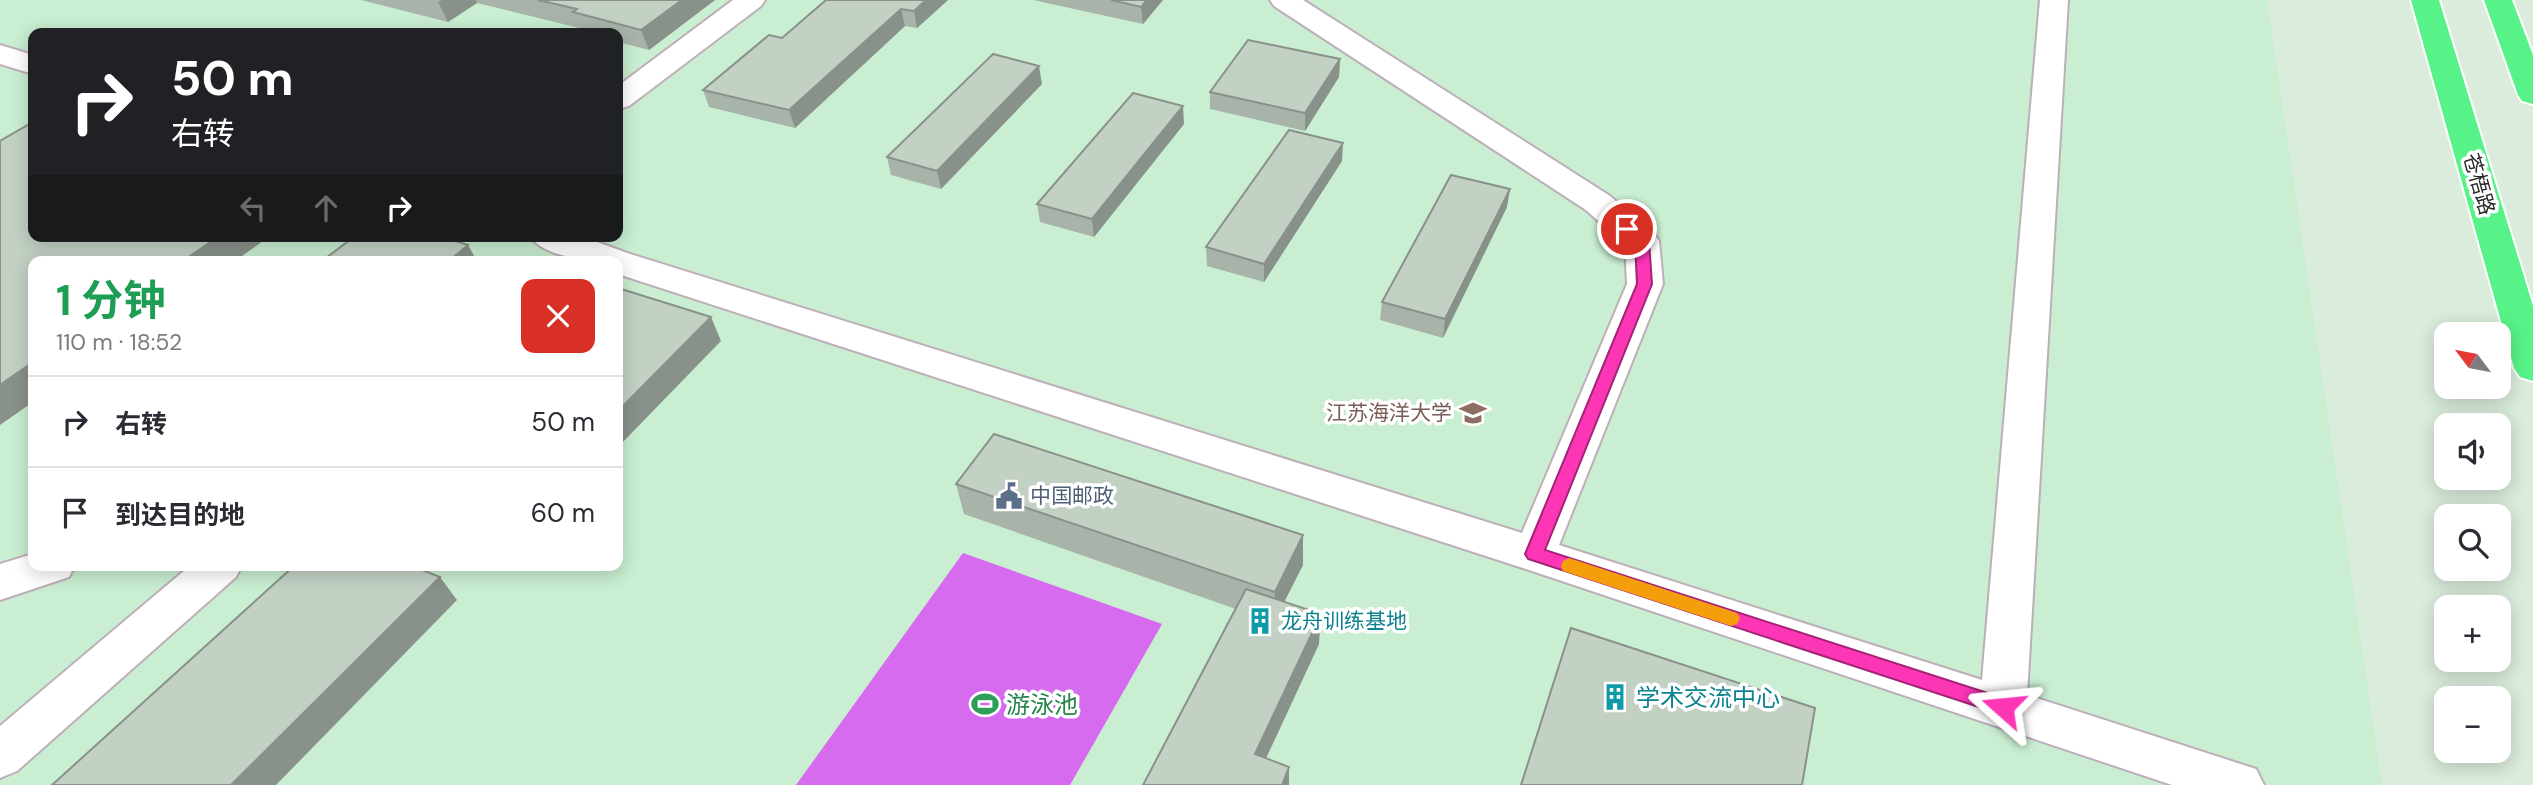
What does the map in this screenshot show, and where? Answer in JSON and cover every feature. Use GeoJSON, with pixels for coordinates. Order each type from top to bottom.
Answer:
{"type":"FeatureCollection","features":[{"type":"Feature","properties":{"kind":"main road","name":"苍梧路"},"geometry":{"type":"LineString","coordinates":[[2425,0],[2533,368]]}},
{"type":"Feature","properties":{"kind":"main road"},"geometry":{"type":"LineString","coordinates":[[2498,0],[2533,95]]}},
{"type":"Feature","properties":{"kind":"lane"},"geometry":{"type":"LineString","coordinates":[[623,96],[751,0]]}},
{"type":"Feature","properties":{"kind":"lane"},"geometry":{"type":"LineString","coordinates":[[1284,0],[1598,203],[1642,241],[1644,284],[1534,554]]}},
{"type":"Feature","properties":{"kind":"lane"},"geometry":{"type":"LineString","coordinates":[[2003,707],[2054,0]]}},
{"type":"Feature","properties":{"kind":"lane"},"geometry":{"type":"LineString","coordinates":[[0,54],[28,63]]}},
{"type":"Feature","properties":{"kind":"lane"},"geometry":{"type":"LineString","coordinates":[[562,242],[597,256]]}},
{"type":"Feature","properties":{"kind":"lane"},"geometry":{"type":"LineString","coordinates":[[623,265],[1534,554],[2239,785]]}},
{"type":"Feature","properties":{"kind":"lane"},"geometry":{"type":"LineString","coordinates":[[0,582],[35,571]]}},
{"type":"Feature","properties":{"kind":"lane"},"geometry":{"type":"LineString","coordinates":[[0,756],[214,571]]}},
{"type":"Feature","properties":{"kind":"shaded area","name":"江苏海洋大学"},"geometry":{"type":"Polygon","coordinates":[[[0,0],[2267,0],[2382,785],[0,785],[0,0]]]}},
{"type":"Feature","properties":{"kind":"shaded area","name":"游泳池"},"geometry":{"type":"Polygon","coordinates":[[[963,553],[1162,624],[1070,785],[796,785],[963,553]]]}},
{"type":"Feature","properties":{"kind":"building"},"geometry":{"type":"Polygon","coordinates":[[[538,0],[682,0],[641,30],[573,12],[577,9],[538,0]]]}},
{"type":"Feature","properties":{"kind":"building"},"geometry":{"type":"Polygon","coordinates":[[[826,0],[926,0],[914,11],[901,9],[789,110],[703,90],[769,35],[782,38],[826,0]]]}},
{"type":"Feature","properties":{"kind":"building"},"geometry":{"type":"Polygon","coordinates":[[[1111,0],[1147,0],[1141,7],[1111,0]]]}},
{"type":"Feature","properties":{"kind":"building"},"geometry":{"type":"Polygon","coordinates":[[[1248,40],[1340,59],[1305,113],[1210,92],[1248,40]]]}},
{"type":"Feature","properties":{"kind":"building"},"geometry":{"type":"Polygon","coordinates":[[[993,54],[1039,66],[937,171],[887,157],[993,54]]]}},
{"type":"Feature","properties":{"kind":"building"},"geometry":{"type":"Polygon","coordinates":[[[1133,93],[1183,106],[1092,219],[1037,204],[1133,93]]]}},
{"type":"Feature","properties":{"kind":"building"},"geometry":{"type":"Polygon","coordinates":[[[28,125],[28,242],[210,242],[190,256],[28,256],[28,365],[0,385],[0,141],[28,125]]]}},
{"type":"Feature","properties":{"kind":"building"},"geometry":{"type":"Polygon","coordinates":[[[1289,130],[1343,143],[1264,264],[1206,247],[1289,130]]]}},
{"type":"Feature","properties":{"kind":"building"},"geometry":{"type":"Polygon","coordinates":[[[1451,175],[1510,189],[1445,319],[1382,302],[1451,175]]]}},
{"type":"Feature","properties":{"kind":"building"},"geometry":{"type":"Polygon","coordinates":[[[347,242],[458,242],[468,245],[455,256],[329,256],[347,242]]]}},
{"type":"Feature","properties":{"kind":"building"},"geometry":{"type":"Polygon","coordinates":[[[623,290],[711,317],[623,406],[623,290]]]}},
{"type":"Feature","properties":{"kind":"building"},"geometry":{"type":"Polygon","coordinates":[[[994,434],[1303,535],[1275,592],[956,484],[994,434]]]}},
{"type":"Feature","properties":{"kind":"building"},"geometry":{"type":"Polygon","coordinates":[[[288,571],[425,571],[440,577],[231,785],[52,785],[288,571]]]}},
{"type":"Feature","properties":{"kind":"building"},"geometry":{"type":"Polygon","coordinates":[[[1246,589],[1321,614],[1255,754],[1289,767],[1282,785],[1143,785],[1246,589]]]}},
{"type":"Feature","properties":{"kind":"building","name":"学术交流中心"},"geometry":{"type":"Polygon","coordinates":[[[1571,628],[1815,708],[1802,785],[1521,785],[1571,628]]]}},
{"type":"Feature","properties":{"kind":"slow traffic"},"geometry":{"type":"LineString","coordinates":[[1569,566],[1731,618]]}},
{"type":"Feature","properties":{"kind":"place","name":"江苏海洋大学"},"geometry":{"type":"Point","coordinates":[1473,413]}},
{"type":"Feature","properties":{"kind":"place","name":"中国邮政"},"geometry":{"type":"Point","coordinates":[1009,496]}},
{"type":"Feature","properties":{"kind":"place","name":"龙舟训练基地"},"geometry":{"type":"Point","coordinates":[1260,621]}},
{"type":"Feature","properties":{"kind":"place","name":"学术交流中心"},"geometry":{"type":"Point","coordinates":[1615,697]}},
{"type":"Feature","properties":{"kind":"place","name":"游泳池"},"geometry":{"type":"Point","coordinates":[985,704]}},
{"type":"Feature","properties":{"kind":"route"},"geometry":{"type":"LineString","coordinates":[[1627,229],[1642,241],[1644,284],[1534,554],[2003,707]]}}]}
